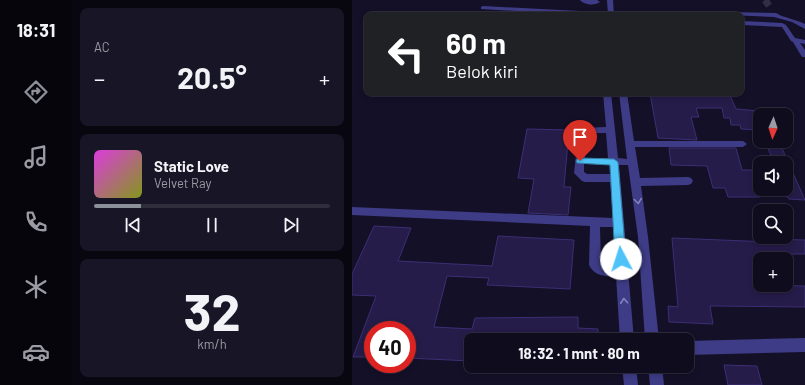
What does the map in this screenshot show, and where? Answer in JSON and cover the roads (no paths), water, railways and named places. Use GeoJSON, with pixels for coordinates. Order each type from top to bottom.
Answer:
{"type":"FeatureCollection","features":[{"type":"Feature","properties":{"kind":"street"},"geometry":{"type":"LineString","coordinates":[[582,0],[585,2],[597,1],[599,12]]}},
{"type":"Feature","properties":{"kind":"street"},"geometry":{"type":"LineString","coordinates":[[610,0],[612,12]]}},
{"type":"Feature","properties":{"kind":"street"},"geometry":{"type":"LineString","coordinates":[[770,7],[792,40],[796,42],[805,55]]}},
{"type":"Feature","properties":{"kind":"street"},"geometry":{"type":"LineString","coordinates":[[483,8],[549,12]]}},
{"type":"Feature","properties":{"kind":"street"},"geometry":{"type":"LineString","coordinates":[[744,15],[776,16],[794,21],[805,27]]}},
{"type":"Feature","properties":{"kind":"street"},"geometry":{"type":"LineString","coordinates":[[744,23],[782,25]]}},
{"type":"Feature","properties":{"kind":"street"},"geometry":{"type":"LineString","coordinates":[[796,42],[805,42]]}},
{"type":"Feature","properties":{"kind":"street"},"geometry":{"type":"LineString","coordinates":[[626,333],[614,162],[607,96],[624,96],[643,237],[651,333]]}},
{"type":"Feature","properties":{"kind":"street"},"geometry":{"type":"LineString","coordinates":[[611,130],[582,130],[579,173],[585,178],[615,178]]}},
{"type":"Feature","properties":{"kind":"street"},"geometry":{"type":"LineString","coordinates":[[630,144],[743,144]]}},
{"type":"Feature","properties":{"kind":"street"},"geometry":{"type":"LineString","coordinates":[[580,161],[632,162]]}},
{"type":"Feature","properties":{"kind":"street"},"geometry":{"type":"LineString","coordinates":[[635,182],[688,181]]}},
{"type":"Feature","properties":{"kind":"street"},"geometry":{"type":"LineString","coordinates":[[352,211],[618,223]]}},
{"type":"Feature","properties":{"kind":"street"},"geometry":{"type":"LineString","coordinates":[[595,222],[595,264],[597,268],[601,270],[622,271]]}},
{"type":"Feature","properties":{"kind":"street"},"geometry":{"type":"LineString","coordinates":[[694,348],[805,345]]}},
{"type":"Feature","properties":{"kind":"street"},"geometry":{"type":"LineString","coordinates":[[629,373],[630,385]]}},
{"type":"Feature","properties":{"kind":"street"},"geometry":{"type":"LineString","coordinates":[[656,373],[657,385]]}},
{"type":"Feature","properties":{"kind":"tunnel"},"geometry":{"type":"LineString","coordinates":[[765,0],[770,7]]}}]}
